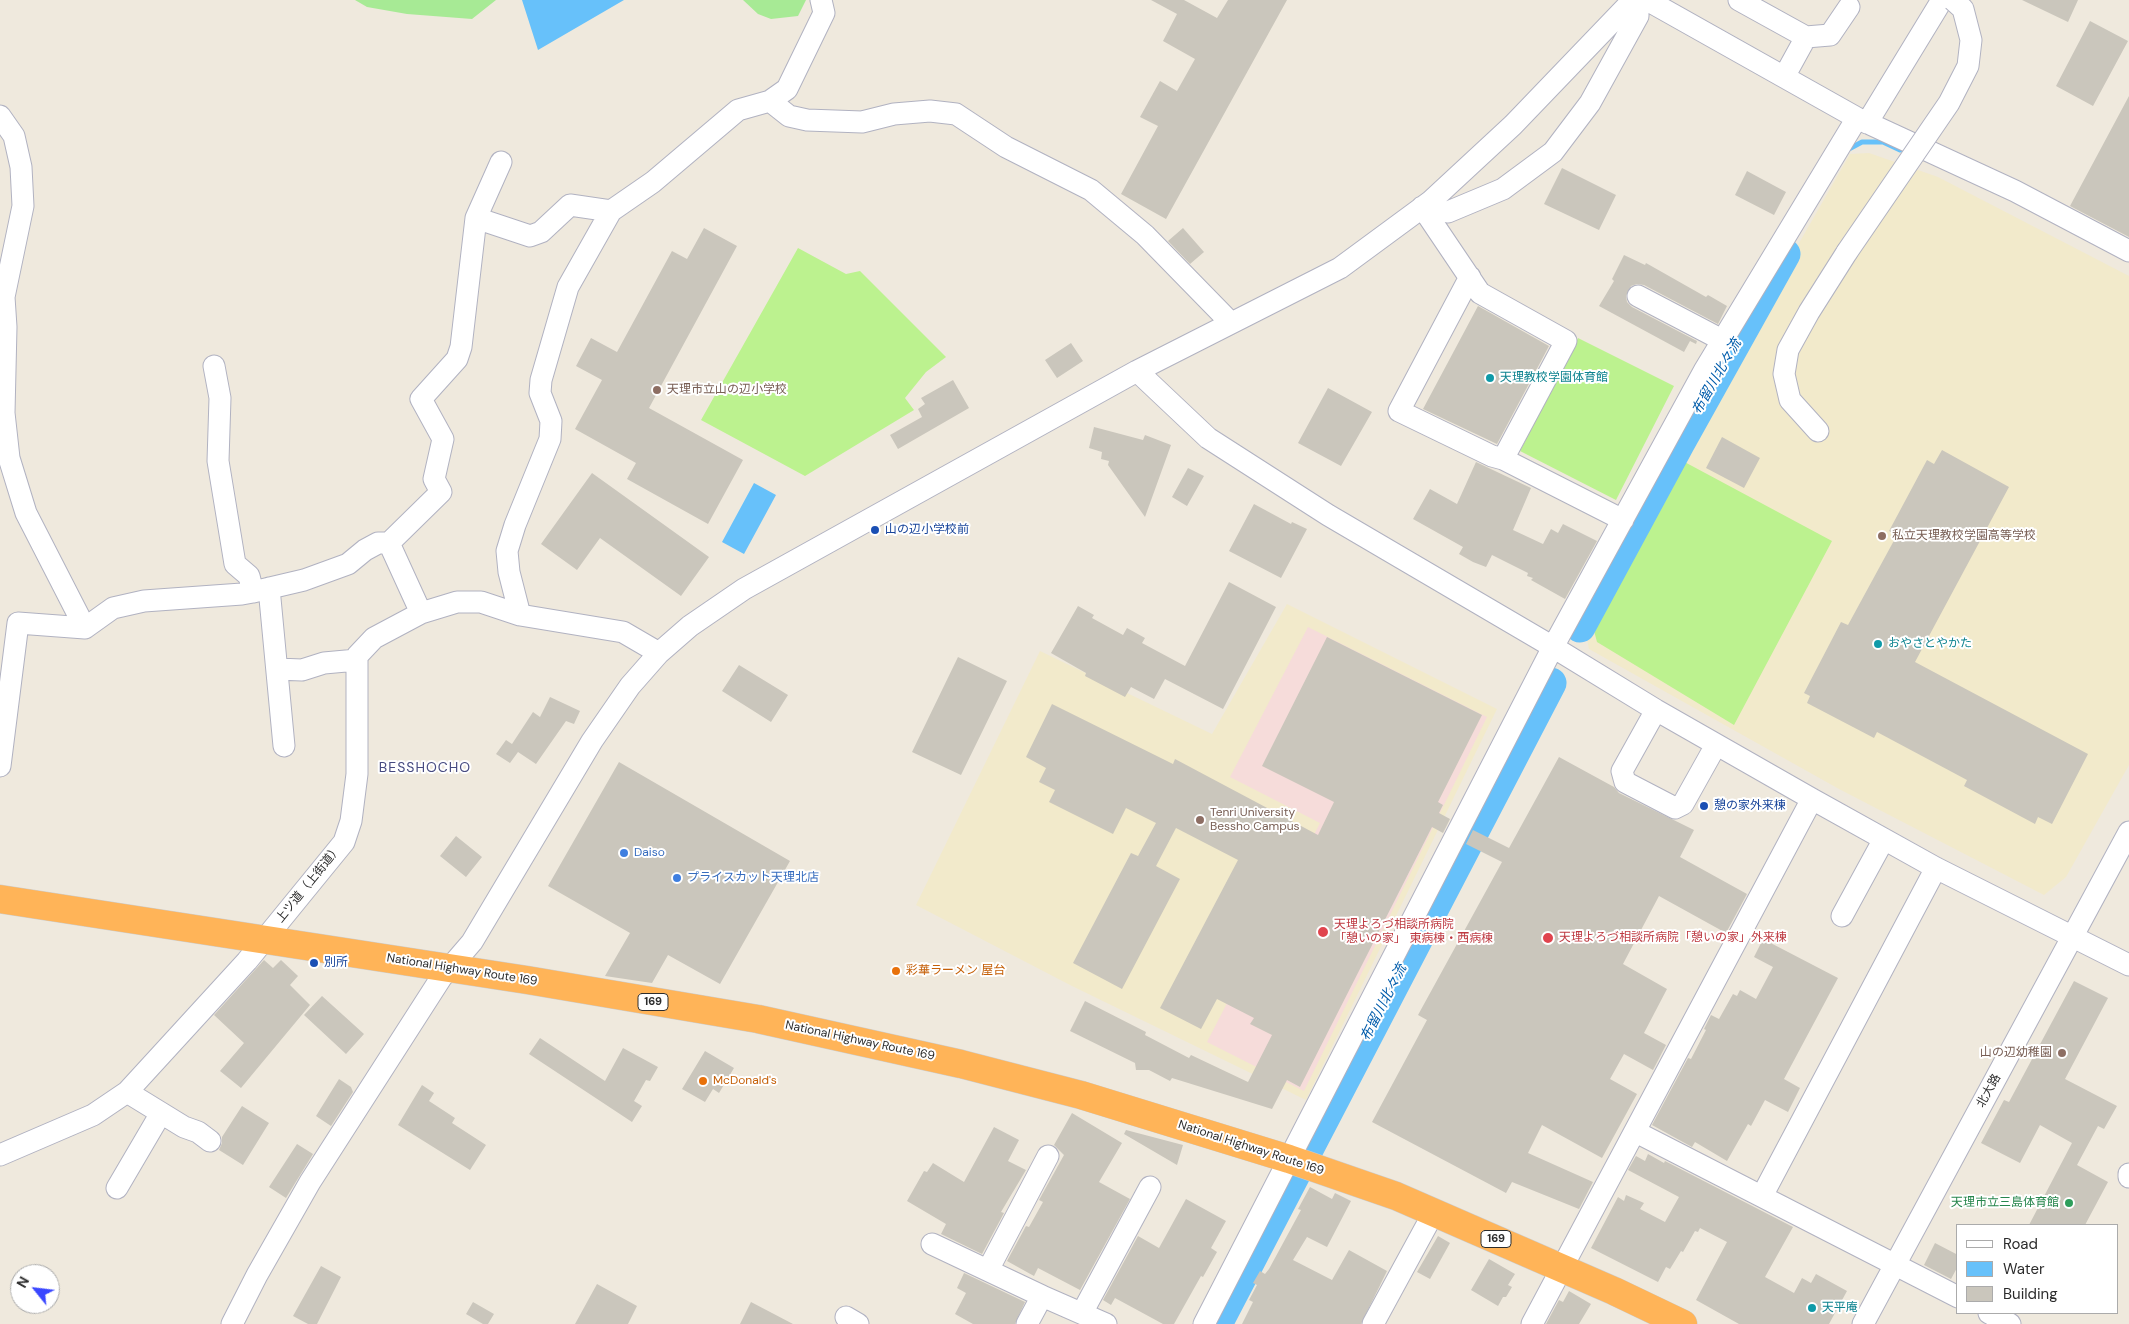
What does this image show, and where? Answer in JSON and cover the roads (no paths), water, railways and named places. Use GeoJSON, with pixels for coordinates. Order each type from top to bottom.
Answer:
{"type":"FeatureCollection","features":[{"type":"Feature","properties":{"kind":"highway","name":"National Highway Route 169"},"geometry":{"type":"LineString","coordinates":[[0,899],[758,1019],[879,1044],[1081,1095],[1296,1162],[1396,1196],[1562,1268],[1683,1324]]}},
{"type":"Feature","properties":{"kind":"street"},"geometry":{"type":"LineString","coordinates":[[520,615],[509,572],[507,551],[515,525],[550,440],[551,421],[540,393],[541,380],[568,287],[611,211],[653,182],[738,110],[770,101],[787,89],[824,13],[822,0]]}},
{"type":"Feature","properties":{"kind":"street"},"geometry":{"type":"LineString","coordinates":[[232,1324],[257,1275],[310,1182],[449,969],[472,942],[592,741],[630,686],[659,653],[690,626],[744,589],[1136,371],[1340,268],[1422,207],[1513,125],[1633,0]]}},
{"type":"Feature","properties":{"kind":"street"},"geometry":{"type":"LineString","coordinates":[[1422,207],[1448,212],[1503,188],[1553,152],[1590,103],[1638,16],[1638,0]]}},
{"type":"Feature","properties":{"kind":"street"},"geometry":{"type":"LineString","coordinates":[[1647,0],[1862,121],[2015,191],[2129,252]]}},
{"type":"Feature","properties":{"kind":"street"},"geometry":{"type":"LineString","coordinates":[[1739,0],[1806,37],[1830,35],[1849,7]]}},
{"type":"Feature","properties":{"kind":"street"},"geometry":{"type":"LineString","coordinates":[[1204,1324],[1296,1162],[1623,520],[1704,371],[1862,121],[1942,0]]}},
{"type":"Feature","properties":{"kind":"street"},"geometry":{"type":"LineString","coordinates":[[1818,431],[1790,400],[1784,374],[1788,350],[1809,312],[1847,252],[1950,103],[1968,66],[1971,40],[1963,9],[1953,0]]}},
{"type":"Feature","properties":{"kind":"street"},"geometry":{"type":"LineString","coordinates":[[1784,77],[1806,37]]}},
{"type":"Feature","properties":{"kind":"street"},"geometry":{"type":"LineString","coordinates":[[770,101],[789,116],[807,120],[862,122],[894,114],[930,111],[956,114],[1006,147],[1091,190],[1145,236],[1230,322]]}},
{"type":"Feature","properties":{"kind":"street"},"geometry":{"type":"LineString","coordinates":[[0,116],[14,136],[21,167],[24,206],[4,297],[6,327],[4,413],[9,458],[26,513],[85,628]]}},
{"type":"Feature","properties":{"kind":"street"},"geometry":{"type":"LineString","coordinates":[[0,766],[18,623],[85,628],[113,608],[144,601],[242,594],[304,580],[348,564],[378,543],[389,543],[441,492],[434,479],[443,439],[421,399],[458,359],[476,218],[501,162]]}},
{"type":"Feature","properties":{"kind":"street"},"geometry":{"type":"LineString","coordinates":[[476,218],[530,236],[541,232],[570,205],[611,211]]}},
{"type":"Feature","properties":{"kind":"street"},"geometry":{"type":"LineString","coordinates":[[1422,207],[1480,294],[1566,342],[1503,459]]}},
{"type":"Feature","properties":{"kind":"street"},"geometry":{"type":"LineString","coordinates":[[1470,278],[1399,412],[1492,456],[1503,459],[1623,520]]}},
{"type":"Feature","properties":{"kind":"street"},"geometry":{"type":"LineString","coordinates":[[1638,296],[1722,340]]}},
{"type":"Feature","properties":{"kind":"street"},"geometry":{"type":"LineString","coordinates":[[214,366],[220,398],[218,461],[235,564],[261,590],[277,669],[284,746]]}},
{"type":"Feature","properties":{"kind":"street"},"geometry":{"type":"LineString","coordinates":[[1136,371],[1208,438],[1337,520],[1656,710],[1812,799],[1936,868],[2129,965]]}},
{"type":"Feature","properties":{"kind":"street"},"geometry":{"type":"LineString","coordinates":[[389,543],[420,613]]}},
{"type":"Feature","properties":{"kind":"street"},"geometry":{"type":"LineString","coordinates":[[277,669],[302,670],[324,663],[357,660],[357,656],[374,638],[420,613],[458,602],[481,602],[520,615],[623,632],[659,653]]}},
{"type":"Feature","properties":{"kind":"street","name":"上ツ道（上街道）"},"geometry":{"type":"LineString","coordinates":[[0,1155],[92,1115],[127,1092],[264,940],[344,842],[351,821],[357,774],[357,660]]}},
{"type":"Feature","properties":{"kind":"street"},"geometry":{"type":"LineString","coordinates":[[1656,710],[1622,771],[1625,782],[1675,808],[1683,804],[1716,745]]}},
{"type":"Feature","properties":{"kind":"street"},"geometry":{"type":"LineString","coordinates":[[1532,1324],[1812,799]]}},
{"type":"Feature","properties":{"kind":"street","name":"北大路"},"geometry":{"type":"LineString","coordinates":[[1862,1324],[2129,832]]}},
{"type":"Feature","properties":{"kind":"street"},"geometry":{"type":"LineString","coordinates":[[1842,916],[1884,839]]}},
{"type":"Feature","properties":{"kind":"street"},"geometry":{"type":"LineString","coordinates":[[1762,1196],[1936,868]]}},
{"type":"Feature","properties":{"kind":"street"},"geometry":{"type":"LineString","coordinates":[[127,1092],[184,1127],[198,1132],[210,1141]]}},
{"type":"Feature","properties":{"kind":"street"},"geometry":{"type":"LineString","coordinates":[[117,1188],[161,1113]]}},
{"type":"Feature","properties":{"kind":"street"},"geometry":{"type":"LineString","coordinates":[[1636,1132],[1956,1296]]}},
{"type":"Feature","properties":{"kind":"street"},"geometry":{"type":"LineString","coordinates":[[988,1270],[1048,1156]]}},
{"type":"Feature","properties":{"kind":"street"},"geometry":{"type":"LineString","coordinates":[[1082,1313],[1150,1187]]}},
{"type":"Feature","properties":{"kind":"street"},"geometry":{"type":"LineString","coordinates":[[1373,1324],[1434,1212]]}},
{"type":"Feature","properties":{"kind":"street"},"geometry":{"type":"LineString","coordinates":[[932,1244],[1106,1324]]}},
{"type":"Feature","properties":{"kind":"street"},"geometry":{"type":"LineString","coordinates":[[1027,1324],[1042,1296]]}},
{"type":"Feature","properties":{"kind":"street"},"geometry":{"type":"LineString","coordinates":[[1991,1314],[2010,1324]]}},
{"type":"Feature","properties":{"kind":"water"},"geometry":{"type":"Polygon","coordinates":[[[522,0],[624,0],[538,50],[522,0]]]}},
{"type":"Feature","properties":{"kind":"water"},"geometry":{"type":"Polygon","coordinates":[[[754,483],[776,495],[744,554],[722,542],[754,483]]]}},
{"type":"Feature","properties":{"kind":"waterway"},"geometry":{"type":"LineString","coordinates":[[1847,150],[1862,142],[1883,142],[1900,150]]}},
{"type":"Feature","properties":{"kind":"waterway","name":"布留川北々流"},"geometry":{"type":"LineString","coordinates":[[1580,627],[1785,254]]}},
{"type":"Feature","properties":{"kind":"waterway","name":"布留川北々流"},"geometry":{"type":"LineString","coordinates":[[1217,1324],[1551,683]]}},
{"type":"Feature","properties":{"kind":"place","name":"天理教校学園体育館"},"geometry":{"type":"Point","coordinates":[1490,378]}},
{"type":"Feature","properties":{"kind":"place","name":"天理市立山の辺小学校"},"geometry":{"type":"Point","coordinates":[657,390]}},
{"type":"Feature","properties":{"kind":"place","name":"山の辺小学校前"},"geometry":{"type":"Point","coordinates":[875,530]}},
{"type":"Feature","properties":{"kind":"place","name":"私立天理教校学園高等学校"},"geometry":{"type":"Point","coordinates":[1882,536]}},
{"type":"Feature","properties":{"kind":"place","name":"おやさとやかた"},"geometry":{"type":"Point","coordinates":[1878,644]}},
{"type":"Feature","properties":{"kind":"place","name":"憩の家外来棟"},"geometry":{"type":"Point","coordinates":[1704,806]}},
{"type":"Feature","properties":{"kind":"place","name":"Tenri University Bessho Campus"},"geometry":{"type":"Point","coordinates":[1200,820]}},
{"type":"Feature","properties":{"kind":"place","name":"Daiso"},"geometry":{"type":"Point","coordinates":[624,853]}},
{"type":"Feature","properties":{"kind":"place","name":"プライスカット天理北店"},"geometry":{"type":"Point","coordinates":[677,878]}},
{"type":"Feature","properties":{"kind":"place","name":"天理よろづ相談所病院 「憩いの家」 東病棟・西病棟"},"geometry":{"type":"Point","coordinates":[1323,932]}},
{"type":"Feature","properties":{"kind":"place","name":"天理よろづ相談所病院「憩いの家」外来棟"},"geometry":{"type":"Point","coordinates":[1548,938]}},
{"type":"Feature","properties":{"kind":"place","name":"別所"},"geometry":{"type":"Point","coordinates":[314,963]}},
{"type":"Feature","properties":{"kind":"place","name":"彩華ラーメン 屋台"},"geometry":{"type":"Point","coordinates":[896,971]}},
{"type":"Feature","properties":{"kind":"place","name":"山の辺幼稚園"},"geometry":{"type":"Point","coordinates":[2062,1053]}},
{"type":"Feature","properties":{"kind":"place","name":"McDonald's"},"geometry":{"type":"Point","coordinates":[703,1081]}},
{"type":"Feature","properties":{"kind":"place","name":"天理市立三島体育館"},"geometry":{"type":"Point","coordinates":[2069,1203]}},
{"type":"Feature","properties":{"kind":"place","name":"天平庵"},"geometry":{"type":"Point","coordinates":[1812,1308]}},
{"type":"Feature","properties":{"kind":"district","name":"BESSHOCHO"},"geometry":{"type":"Point","coordinates":[425,768]}}]}
